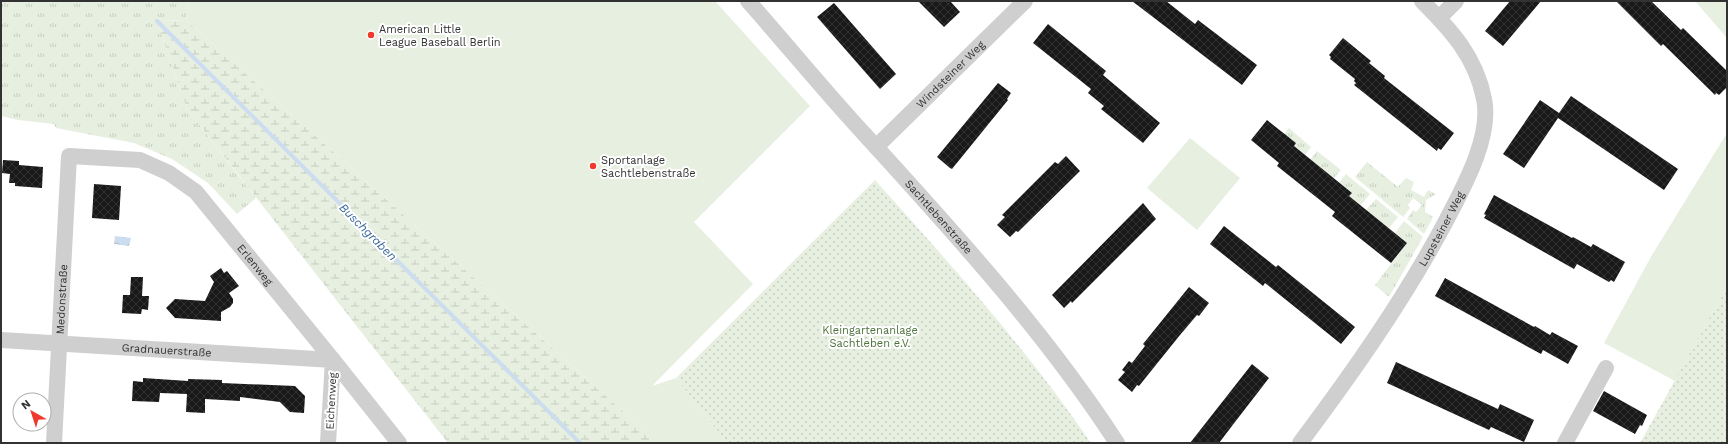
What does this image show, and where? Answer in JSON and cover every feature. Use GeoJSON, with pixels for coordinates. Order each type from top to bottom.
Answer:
{"type":"FeatureCollection","features":[{"type":"Feature","properties":{"kind":"street","name":"Sachtlebenstraße"},"geometry":{"type":"LineString","coordinates":[[748,1],[918,193],[1046,342],[1073,378],[1117,443]]}},
{"type":"Feature","properties":{"kind":"street","name":"Windsteiner Weg"},"geometry":{"type":"LineString","coordinates":[[876,147],[1025,1]]}},
{"type":"Feature","properties":{"kind":"street","name":"Lupsteiner Weg"},"geometry":{"type":"LineString","coordinates":[[1300,443],[1345,384],[1393,313],[1422,265],[1458,198],[1473,165],[1482,139],[1485,100],[1472,62],[1459,40],[1422,1]]}},
{"type":"Feature","properties":{"kind":"street"},"geometry":{"type":"LineString","coordinates":[[1439,18],[1456,1]]}},
{"type":"Feature","properties":{"kind":"street","name":"Medonstraße"},"geometry":{"type":"LineString","coordinates":[[54,443],[68,156]]}},
{"type":"Feature","properties":{"kind":"street","name":"Erlenweg"},"geometry":{"type":"LineString","coordinates":[[68,156],[140,160],[169,173],[196,192],[399,443]]}},
{"type":"Feature","properties":{"kind":"street","name":"Gradnauerstraße"},"geometry":{"type":"LineString","coordinates":[[1,340],[333,360]]}},
{"type":"Feature","properties":{"kind":"street","name":"Eichenweg"},"geometry":{"type":"LineString","coordinates":[[328,443],[333,360]]}},
{"type":"Feature","properties":{"kind":"street"},"geometry":{"type":"LineString","coordinates":[[1565,443],[1606,368]]}},
{"type":"Feature","properties":{"kind":"green space"},"geometry":{"type":"Polygon","coordinates":[[[1,1],[188,1],[186,20],[157,21],[187,109],[256,198],[237,214],[208,183],[172,159],[134,143],[56,128],[54,124],[18,120],[1,116],[1,1]]]}},
{"type":"Feature","properties":{"kind":"green space","name":"Sportanlage Sachtlebenstraße"},"geometry":{"type":"Polygon","coordinates":[[[188,1],[715,1],[810,106],[694,222],[753,284],[652,386],[676,378],[727,443],[654,443],[644,430],[186,20],[188,1]]]}},
{"type":"Feature","properties":{"kind":"green space"},"geometry":{"type":"Polygon","coordinates":[[[1695,1],[1727,1],[1727,38],[1695,1]]]}},
{"type":"Feature","properties":{"kind":"green space"},"geometry":{"type":"Polygon","coordinates":[[[186,20],[644,430],[654,443],[448,443],[187,109],[157,21],[186,20]]]}},
{"type":"Feature","properties":{"kind":"green space"},"geometry":{"type":"Polygon","coordinates":[[[1289,128],[1311,147],[1305,155],[1294,146],[1296,143],[1284,134],[1289,128]]]}},
{"type":"Feature","properties":{"kind":"green space"},"geometry":{"type":"Polygon","coordinates":[[[1727,133],[1727,287],[1675,381],[1604,343],[1652,255],[1727,133]]]}},
{"type":"Feature","properties":{"kind":"green space"},"geometry":{"type":"Polygon","coordinates":[[[1190,138],[1240,178],[1197,230],[1147,188],[1190,138]]]}},
{"type":"Feature","properties":{"kind":"green space"},"geometry":{"type":"Polygon","coordinates":[[[1317,151],[1341,170],[1334,178],[1310,160],[1317,151]]]}},
{"type":"Feature","properties":{"kind":"green space"},"geometry":{"type":"Polygon","coordinates":[[[1367,162],[1398,187],[1406,178],[1414,182],[1411,190],[1424,197],[1428,190],[1436,194],[1426,200],[1425,212],[1433,217],[1424,234],[1407,219],[1413,210],[1416,212],[1422,205],[1413,198],[1408,205],[1410,208],[1403,217],[1355,177],[1367,162]]]}},
{"type":"Feature","properties":{"kind":"green space"},"geometry":{"type":"Polygon","coordinates":[[[1346,174],[1370,194],[1361,205],[1349,196],[1351,193],[1339,183],[1346,174]]]}},
{"type":"Feature","properties":{"kind":"green space","name":"Kleingartenanlage Sachtleben e.V."},"geometry":{"type":"Polygon","coordinates":[[[875,180],[988,308],[1041,374],[1091,443],[727,443],[676,378],[875,180]]]}},
{"type":"Feature","properties":{"kind":"green space"},"geometry":{"type":"Polygon","coordinates":[[[1376,199],[1398,217],[1389,228],[1366,210],[1376,199]]]}},
{"type":"Feature","properties":{"kind":"green space"},"geometry":{"type":"Polygon","coordinates":[[[1404,221],[1423,237],[1389,297],[1375,285],[1407,243],[1395,233],[1404,221]]]}},
{"type":"Feature","properties":{"kind":"green space"},"geometry":{"type":"Polygon","coordinates":[[[1727,287],[1727,443],[1640,443],[1727,287]]]}},
{"type":"Feature","properties":{"kind":"water"},"geometry":{"type":"Polygon","coordinates":[[[115,236],[131,238],[129,246],[114,244],[115,236]]]}},
{"type":"Feature","properties":{"kind":"building"},"geometry":{"type":"Polygon","coordinates":[[[918,1],[950,1],[960,12],[944,27],[918,1]]]}},
{"type":"Feature","properties":{"kind":"building"},"geometry":{"type":"Polygon","coordinates":[[[1132,1],[1166,1],[1195,24],[1198,20],[1257,65],[1242,85],[1132,1]]]}},
{"type":"Feature","properties":{"kind":"building"},"geometry":{"type":"Polygon","coordinates":[[[1510,1],[1541,1],[1503,46],[1485,31],[1510,1]]]}},
{"type":"Feature","properties":{"kind":"building"},"geometry":{"type":"Polygon","coordinates":[[[1616,1],[1651,1],[1681,30],[1683,28],[1727,71],[1727,87],[1719,95],[1716,93],[1715,95],[1663,44],[1661,46],[1616,1]]]}},
{"type":"Feature","properties":{"kind":"building"},"geometry":{"type":"Polygon","coordinates":[[[834,3],[896,74],[880,89],[817,17],[834,3]]]}},
{"type":"Feature","properties":{"kind":"building"},"geometry":{"type":"Polygon","coordinates":[[[1048,24],[1106,71],[1103,75],[1160,123],[1143,143],[1101,109],[1104,106],[1088,93],[1091,89],[1033,43],[1048,24]]]}},
{"type":"Feature","properties":{"kind":"building"},"geometry":{"type":"Polygon","coordinates":[[[1343,38],[1371,61],[1369,63],[1385,76],[1384,78],[1454,133],[1441,150],[1438,148],[1437,151],[1354,85],[1356,83],[1354,81],[1355,79],[1330,59],[1331,57],[1329,55],[1343,38]]]}},
{"type":"Feature","properties":{"kind":"building"},"geometry":{"type":"Polygon","coordinates":[[[998,83],[1011,93],[1007,99],[1008,100],[952,169],[950,168],[937,157],[998,83]]]}},
{"type":"Feature","properties":{"kind":"building"},"geometry":{"type":"Polygon","coordinates":[[[1571,96],[1678,169],[1664,190],[1558,118],[1524,168],[1503,154],[1540,100],[1559,113],[1571,96]]]}},
{"type":"Feature","properties":{"kind":"building"},"geometry":{"type":"Polygon","coordinates":[[[1267,120],[1296,143],[1294,146],[1352,193],[1349,196],[1407,243],[1391,263],[1332,216],[1335,212],[1277,166],[1279,163],[1251,140],[1267,120]]]}},
{"type":"Feature","properties":{"kind":"building"},"geometry":{"type":"Polygon","coordinates":[[[1066,156],[1080,171],[1018,232],[1016,231],[1010,237],[997,225],[1005,217],[1002,215],[1055,162],[1058,164],[1066,156]]]}},
{"type":"Feature","properties":{"kind":"building"},"geometry":{"type":"Polygon","coordinates":[[[3,160],[19,161],[19,165],[43,167],[42,188],[15,186],[15,183],[9,183],[10,174],[2,173],[3,160]]]}},
{"type":"Feature","properties":{"kind":"building"},"geometry":{"type":"Polygon","coordinates":[[[94,184],[121,186],[119,220],[92,218],[94,184]]]}},
{"type":"Feature","properties":{"kind":"building"},"geometry":{"type":"Polygon","coordinates":[[[1494,195],[1572,238],[1573,237],[1591,247],[1593,244],[1625,262],[1614,282],[1611,280],[1609,282],[1577,264],[1574,269],[1484,218],[1486,215],[1484,214],[1494,195]]]}},
{"type":"Feature","properties":{"kind":"building"},"geometry":{"type":"Polygon","coordinates":[[[1143,203],[1156,219],[1072,303],[1071,301],[1064,308],[1052,295],[1143,203]]]}},
{"type":"Feature","properties":{"kind":"building"},"geometry":{"type":"Polygon","coordinates":[[[1224,226],[1276,267],[1278,265],[1355,327],[1341,344],[1265,283],[1263,286],[1210,244],[1224,226]]]}},
{"type":"Feature","properties":{"kind":"building"},"geometry":{"type":"Polygon","coordinates":[[[221,268],[224,273],[227,271],[239,286],[229,293],[233,299],[233,303],[230,307],[221,312],[221,321],[175,318],[166,308],[175,299],[205,301],[214,282],[210,276],[221,268]]]}},
{"type":"Feature","properties":{"kind":"building"},"geometry":{"type":"Polygon","coordinates":[[[131,277],[143,277],[142,296],[149,296],[148,310],[142,309],[141,314],[122,313],[123,295],[130,295],[131,277]]]}},
{"type":"Feature","properties":{"kind":"building"},"geometry":{"type":"Polygon","coordinates":[[[1445,278],[1534,327],[1535,326],[1550,335],[1552,332],[1578,346],[1568,364],[1543,350],[1541,354],[1435,296],[1445,278]]]}},
{"type":"Feature","properties":{"kind":"building"},"geometry":{"type":"Polygon","coordinates":[[[1189,287],[1209,303],[1199,316],[1197,315],[1180,335],[1139,386],[1137,385],[1132,392],[1118,380],[1125,372],[1122,370],[1129,361],[1132,363],[1145,346],[1143,344],[1189,287]]]}},
{"type":"Feature","properties":{"kind":"building"},"geometry":{"type":"Polygon","coordinates":[[[1396,362],[1498,409],[1500,404],[1534,420],[1524,442],[1491,427],[1489,430],[1387,383],[1396,362]]]}},
{"type":"Feature","properties":{"kind":"building"},"geometry":{"type":"Polygon","coordinates":[[[1252,364],[1269,378],[1219,443],[1190,443],[1252,364]]]}},
{"type":"Feature","properties":{"kind":"building"},"geometry":{"type":"Polygon","coordinates":[[[143,378],[188,381],[188,379],[222,380],[222,383],[295,386],[305,396],[304,413],[290,412],[280,402],[240,397],[240,401],[205,399],[205,413],[186,412],[187,394],[160,393],[159,402],[132,401],[133,381],[143,382],[143,378]]]}},
{"type":"Feature","properties":{"kind":"building"},"geometry":{"type":"Polygon","coordinates":[[[1604,391],[1647,415],[1642,426],[1640,425],[1635,434],[1593,411],[1604,391]]]}},
{"type":"Feature","properties":{"kind":"waterway","name":"Buschgraben"},"geometry":{"type":"LineString","coordinates":[[157,21],[580,443]]}},
{"type":"Feature","properties":{"kind":"place","name":"American Little League Baseball Berlin"},"geometry":{"type":"Point","coordinates":[371,35]}},
{"type":"Feature","properties":{"kind":"place","name":"Sportanlage Sachtlebenstraße"},"geometry":{"type":"Point","coordinates":[593,166]}}]}
